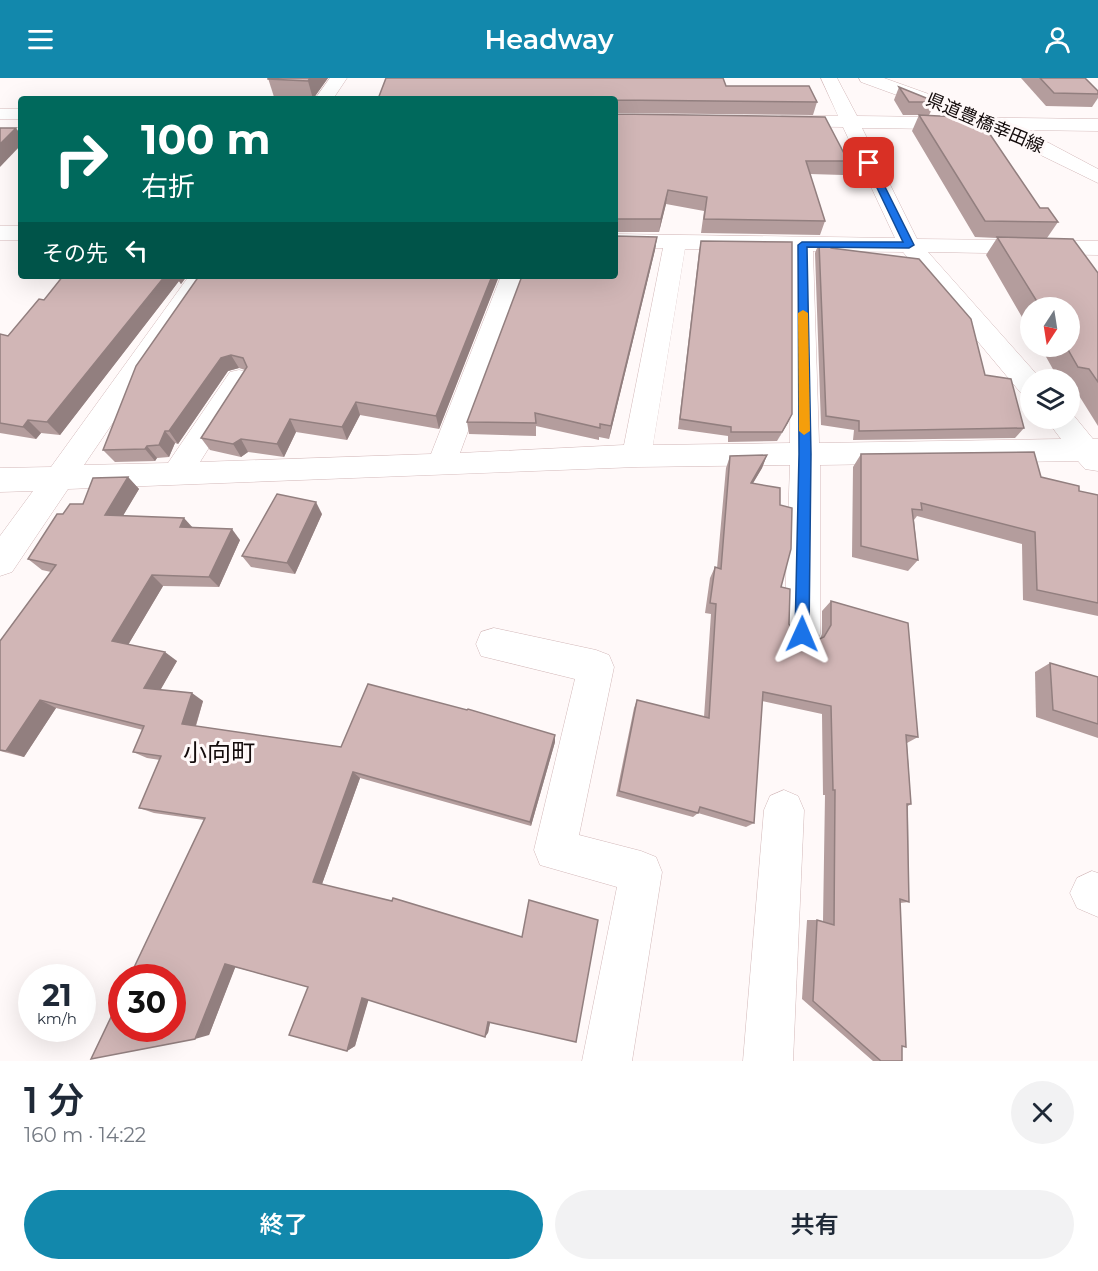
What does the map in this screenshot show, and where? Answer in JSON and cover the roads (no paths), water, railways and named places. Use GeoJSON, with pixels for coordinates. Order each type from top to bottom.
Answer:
{"type":"FeatureCollection","features":[{"type":"Feature","properties":{"kind":"street"},"geometry":{"type":"LineString","coordinates":[[326,96],[339,78]]}},
{"type":"Feature","properties":{"kind":"street"},"geometry":{"type":"LineString","coordinates":[[829,78],[909,245],[1020,373]]}},
{"type":"Feature","properties":{"kind":"street","name":"県道豊橋幸田線"},"geometry":{"type":"LineString","coordinates":[[867,78],[991,123],[1065,158],[1098,177]]}},
{"type":"Feature","properties":{"kind":"street"},"geometry":{"type":"LineString","coordinates":[[0,114],[18,114]]}},
{"type":"Feature","properties":{"kind":"street"},"geometry":{"type":"LineString","coordinates":[[768,121],[1098,125]]}},
{"type":"Feature","properties":{"kind":"street"},"geometry":{"type":"LineString","coordinates":[[0,233],[18,233]]}},
{"type":"Feature","properties":{"kind":"street"},"geometry":{"type":"LineString","coordinates":[[618,241],[1098,248]]}},
{"type":"Feature","properties":{"kind":"street"},"geometry":{"type":"LineString","coordinates":[[638,456],[675,243]]}},
{"type":"Feature","properties":{"kind":"street"},"geometry":{"type":"LineString","coordinates":[[802,245],[805,454],[802,634]]}},
{"type":"Feature","properties":{"kind":"street"},"geometry":{"type":"LineString","coordinates":[[0,561],[199,279]]}},
{"type":"Feature","properties":{"kind":"street"},"geometry":{"type":"LineString","coordinates":[[441,465],[512,279]]}},
{"type":"Feature","properties":{"kind":"street"},"geometry":{"type":"LineString","coordinates":[[176,474],[239,379]]}},
{"type":"Feature","properties":{"kind":"street"},"geometry":{"type":"LineString","coordinates":[[1069,429],[1094,455]]}},
{"type":"Feature","properties":{"kind":"street"},"geometry":{"type":"LineString","coordinates":[[0,480],[638,456],[1094,455]]}},
{"type":"Feature","properties":{"kind":"street"},"geometry":{"type":"LineString","coordinates":[[494,644],[596,667],[555,850],[641,872],[607,1061]]}},
{"type":"Feature","properties":{"kind":"street"},"geometry":{"type":"LineString","coordinates":[[768,1061],[784,810]]}},
{"type":"Feature","properties":{"kind":"district","name":"小向町"},"geometry":{"type":"Point","coordinates":[219,752]}}]}
